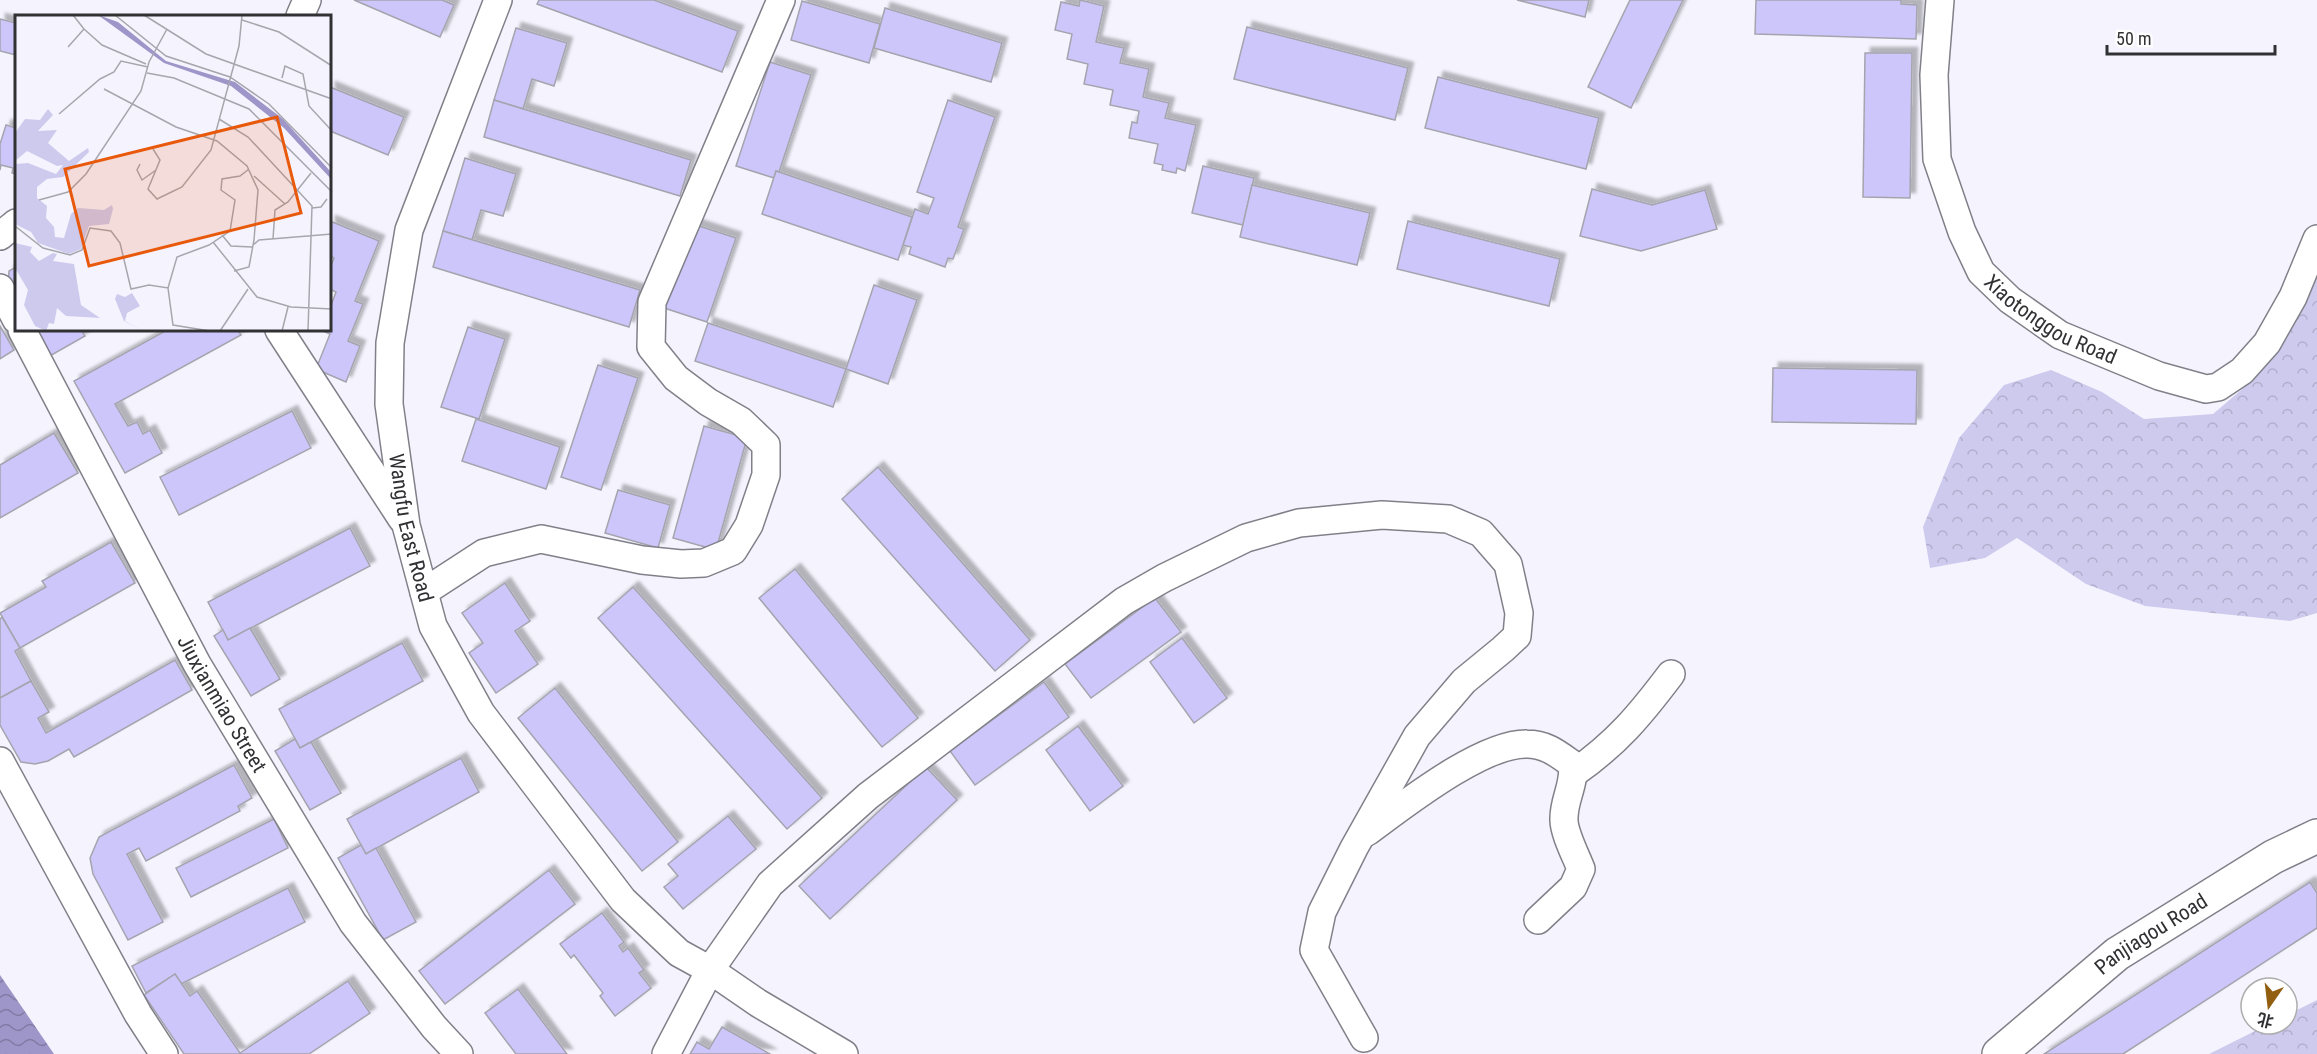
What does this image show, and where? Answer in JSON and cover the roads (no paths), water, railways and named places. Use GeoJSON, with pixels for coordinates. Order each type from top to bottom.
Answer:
{"type":"FeatureCollection","features":[{"type":"Feature","properties":{"kind":"street"},"geometry":{"type":"LineString","coordinates":[[300,15],[307,0]]}},
{"type":"Feature","properties":{"kind":"street","name":"Wangfu East Road"},"geometry":{"type":"LineString","coordinates":[[498,0],[409,230],[390,344],[389,404],[406,525],[433,626],[481,713],[623,900],[679,953],[844,1054]]}},
{"type":"Feature","properties":{"kind":"street"},"geometry":{"type":"LineString","coordinates":[[424,592],[484,553],[541,539],[642,560],[681,564],[704,563],[733,551],[749,525],[766,474],[766,445],[741,421],[708,402],[676,378],[651,347],[652,302],[781,0]]}},
{"type":"Feature","properties":{"kind":"street","name":"Xiaotonggou Road"},"geometry":{"type":"LineString","coordinates":[[1940,0],[1934,75],[1937,159],[1962,232],[1981,272],[2010,300],[2060,335],[2159,376],[2206,389],[2218,387],[2242,371],[2267,342],[2293,297],[2317,239]]}},
{"type":"Feature","properties":{"kind":"street"},"geometry":{"type":"LineString","coordinates":[[0,236],[15,225]]}},
{"type":"Feature","properties":{"kind":"street"},"geometry":{"type":"LineString","coordinates":[[0,288],[15,317]]}},
{"type":"Feature","properties":{"kind":"street","name":"Jiuxianmiao Street"},"geometry":{"type":"LineString","coordinates":[[23,332],[197,663],[347,913],[434,1027],[459,1054]]}},
{"type":"Feature","properties":{"kind":"street"},"geometry":{"type":"LineString","coordinates":[[280,332],[406,525]]}},
{"type":"Feature","properties":{"kind":"street"},"geometry":{"type":"LineString","coordinates":[[666,1054],[710,970],[778,876],[868,796],[1124,601],[1164,578],[1246,538],[1299,523],[1382,515],[1448,519],[1481,533],[1508,564],[1519,614],[1517,636],[1464,681],[1417,736],[1322,912],[1314,950],[1364,1038]]}},
{"type":"Feature","properties":{"kind":"street"},"geometry":{"type":"LineString","coordinates":[[1574,773],[1592,762],[1634,722],[1671,674]]}},
{"type":"Feature","properties":{"kind":"street"},"geometry":{"type":"LineString","coordinates":[[1361,836],[1409,801],[1464,766],[1504,747],[1528,744],[1550,748],[1572,764],[1574,773],[1566,799],[1563,821],[1581,869],[1573,887],[1538,920]]}},
{"type":"Feature","properties":{"kind":"street"},"geometry":{"type":"LineString","coordinates":[[0,761],[138,1014],[164,1054]]}},
{"type":"Feature","properties":{"kind":"street","name":"Panjiagou Road"},"geometry":{"type":"LineString","coordinates":[[1999,1054],[2117,954],[2273,857],[2317,836]]}},
{"type":"Feature","properties":{"kind":"water"},"geometry":{"type":"Polygon","coordinates":[[[0,975],[54,1054],[0,1054],[0,975]]]}}]}
